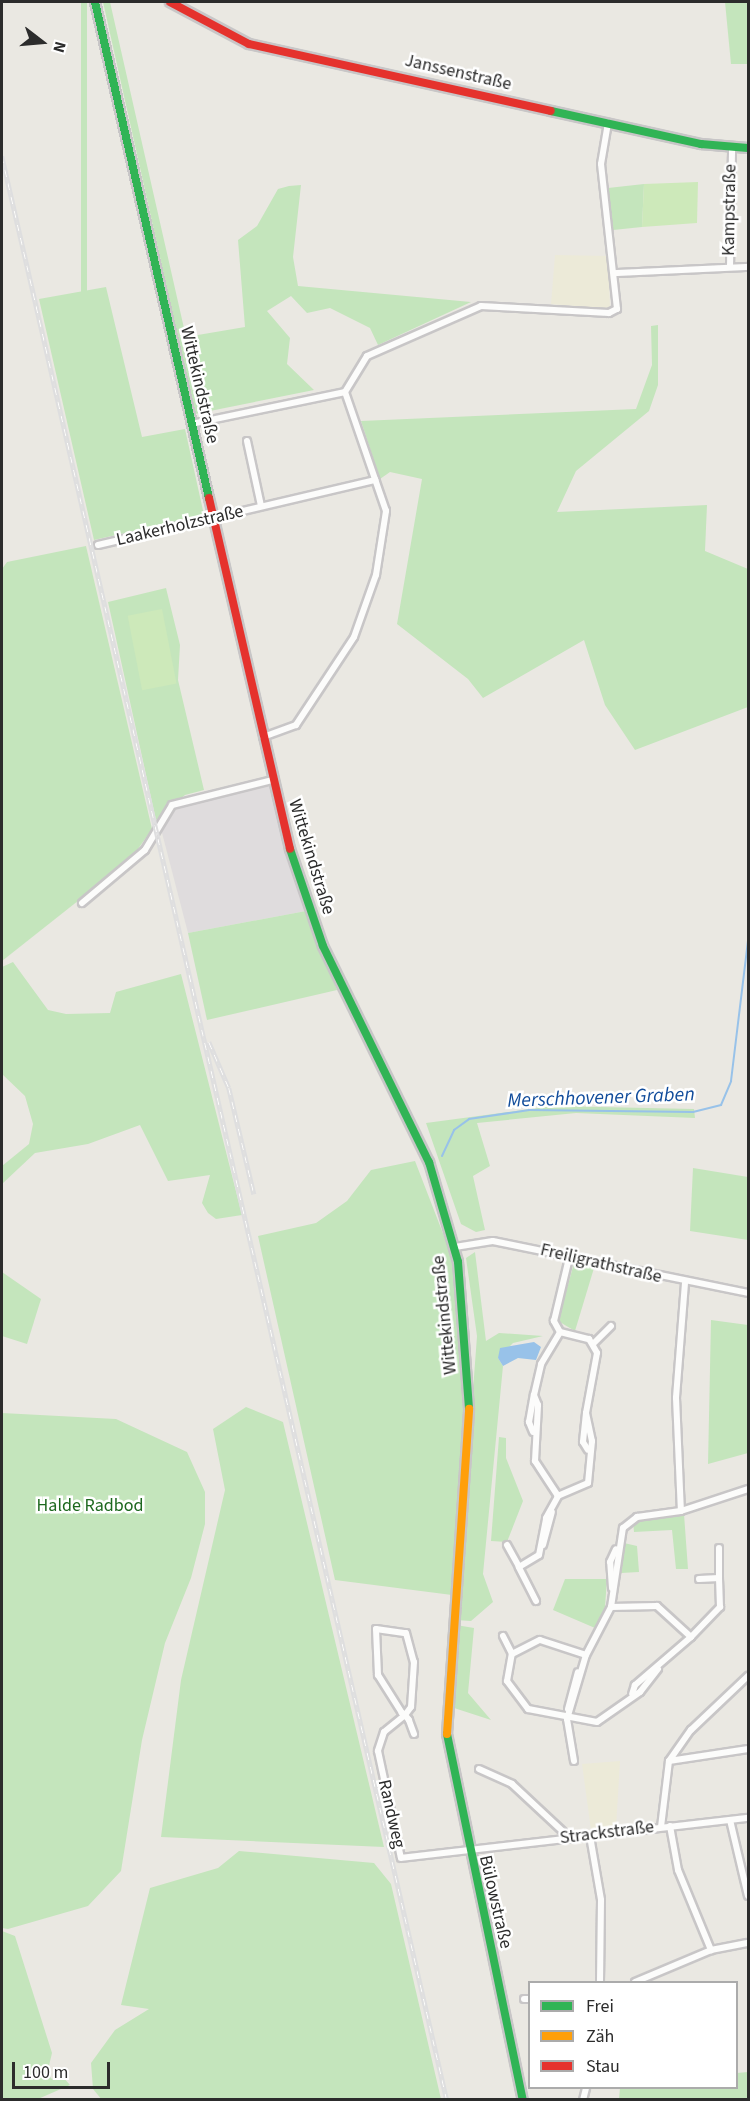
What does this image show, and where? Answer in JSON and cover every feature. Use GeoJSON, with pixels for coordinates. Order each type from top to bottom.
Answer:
{"type":"FeatureCollection","features":[{"type":"Feature","properties":{"kind":"main road","name":"Wittekindstraße"},"geometry":{"type":"LineString","coordinates":[[94,2],[272,780],[314,926],[415,1128],[455,1247],[466,1320],[469,1415],[446,1710]]}},
{"type":"Feature","properties":{"kind":"main road","name":"Janssenstraße"},"geometry":{"type":"LineString","coordinates":[[170,2],[241,42],[608,123],[732,147],[748,148]]}},
{"type":"Feature","properties":{"kind":"main road","name":"Bülowstraße"},"geometry":{"type":"LineString","coordinates":[[446,1710],[448,1769],[523,2100]]}},
{"type":"Feature","properties":{"kind":"street"},"geometry":{"type":"LineString","coordinates":[[191,424],[345,392],[367,356],[481,306],[609,313],[618,303],[601,164],[608,123]]}},
{"type":"Feature","properties":{"kind":"street","name":"Kampstraße"},"geometry":{"type":"LineString","coordinates":[[615,273],[730,267],[732,147]]}},
{"type":"Feature","properties":{"kind":"street"},"geometry":{"type":"LineString","coordinates":[[730,267],[748,267]]}},
{"type":"Feature","properties":{"kind":"street"},"geometry":{"type":"LineString","coordinates":[[262,737],[296,726],[364,615],[385,521],[375,480],[345,392]]}},
{"type":"Feature","properties":{"kind":"street","name":"Laakerholzstraße"},"geometry":{"type":"LineString","coordinates":[[247,441],[261,506]]}},
{"type":"Feature","properties":{"kind":"street","name":"Laakerholzstraße"},"geometry":{"type":"LineString","coordinates":[[98,545],[375,480]]}},
{"type":"Feature","properties":{"kind":"street"},"geometry":{"type":"LineString","coordinates":[[82,903],[145,850],[172,805],[272,780]]}},
{"type":"Feature","properties":{"kind":"street","name":"Freiligrathstraße"},"geometry":{"type":"LineString","coordinates":[[455,1247],[493,1241],[686,1283],[748,1293]]}},
{"type":"Feature","properties":{"kind":"street"},"geometry":{"type":"LineString","coordinates":[[569,1258],[554,1321],[560,1332],[594,1342]]}},
{"type":"Feature","properties":{"kind":"street"},"geometry":{"type":"LineString","coordinates":[[681,1511],[676,1398],[686,1283]]}},
{"type":"Feature","properties":{"kind":"street"},"geometry":{"type":"LineString","coordinates":[[558,1496],[586,1487],[591,1422],[586,1413],[594,1342],[611,1326]]}},
{"type":"Feature","properties":{"kind":"street"},"geometry":{"type":"LineString","coordinates":[[558,1496],[537,1470],[533,1432],[538,1405],[534,1395],[541,1364],[560,1332]]}},
{"type":"Feature","properties":{"kind":"street"},"geometry":{"type":"LineString","coordinates":[[574,1761],[567,1719],[568,1709],[578,1671],[611,1607],[616,1549],[631,1520],[681,1511],[748,1489]]}},
{"type":"Feature","properties":{"kind":"street"},"geometry":{"type":"LineString","coordinates":[[519,1568],[539,1555],[543,1545],[546,1518],[552,1512],[558,1496]]}},
{"type":"Feature","properties":{"kind":"street"},"geometry":{"type":"LineString","coordinates":[[507,1545],[536,1601]]}},
{"type":"Feature","properties":{"kind":"street"},"geometry":{"type":"LineString","coordinates":[[503,1636],[512,1654],[507,1681],[523,1706],[567,1719],[602,1721],[632,1694],[635,1685],[658,1669],[718,1612],[719,1548]]}},
{"type":"Feature","properties":{"kind":"street"},"geometry":{"type":"LineString","coordinates":[[699,1579],[719,1578]]}},
{"type":"Feature","properties":{"kind":"street"},"geometry":{"type":"LineString","coordinates":[[611,1607],[657,1606],[691,1638]]}},
{"type":"Feature","properties":{"kind":"street"},"geometry":{"type":"LineString","coordinates":[[405,1715],[415,1675],[410,1637],[376,1629],[378,1675],[405,1715],[414,1734]]}},
{"type":"Feature","properties":{"kind":"street"},"geometry":{"type":"LineString","coordinates":[[512,1654],[545,1639],[586,1655]]}},
{"type":"Feature","properties":{"kind":"street"},"geometry":{"type":"LineString","coordinates":[[661,1827],[669,1761],[691,1730],[748,1676]]}},
{"type":"Feature","properties":{"kind":"street","name":"Randweg"},"geometry":{"type":"LineString","coordinates":[[405,1715],[384,1732],[378,1751],[401,1858],[466,1849]]}},
{"type":"Feature","properties":{"kind":"street"},"geometry":{"type":"LineString","coordinates":[[669,1761],[748,1749]]}},
{"type":"Feature","properties":{"kind":"street"},"geometry":{"type":"LineString","coordinates":[[479,1769],[512,1784],[570,1838]]}},
{"type":"Feature","properties":{"kind":"street","name":"Strackstraße"},"geometry":{"type":"LineString","coordinates":[[466,1849],[748,1818]]}},
{"type":"Feature","properties":{"kind":"street"},"geometry":{"type":"LineString","coordinates":[[730,1820],[748,1896]]}},
{"type":"Feature","properties":{"kind":"street"},"geometry":{"type":"LineString","coordinates":[[670,1826],[685,1890],[711,1950]]}},
{"type":"Feature","properties":{"kind":"street"},"geometry":{"type":"LineString","coordinates":[[590,1836],[601,1900],[600,1981]]}},
{"type":"Feature","properties":{"kind":"street"},"geometry":{"type":"LineString","coordinates":[[640,1981],[711,1950],[748,1942]]}},
{"type":"Feature","properties":{"kind":"shaded area"},"geometry":{"type":"Polygon","coordinates":[[[555,255],[608,256],[610,309],[551,304],[555,255]]]}},
{"type":"Feature","properties":{"kind":"shaded area"},"geometry":{"type":"Polygon","coordinates":[[[271,783],[306,911],[188,933],[161,829],[171,809],[187,799],[271,783]]]}},
{"type":"Feature","properties":{"kind":"shaded area"},"geometry":{"type":"Polygon","coordinates":[[[620,1761],[616,1828],[591,1830],[582,1764],[620,1761]]]}},
{"type":"Feature","properties":{"kind":"green space"},"geometry":{"type":"Polygon","coordinates":[[[81,2],[87,2],[87,429],[81,429],[81,2]]]}},
{"type":"Feature","properties":{"kind":"green space"},"geometry":{"type":"Polygon","coordinates":[[[103,2],[110,2],[186,337],[245,327],[238,240],[257,226],[278,189],[289,186],[301,185],[293,257],[298,286],[471,302],[378,345],[370,328],[330,308],[307,313],[291,296],[267,311],[290,338],[287,364],[314,390],[195,414],[103,2]]]}},
{"type":"Feature","properties":{"kind":"green space"},"geometry":{"type":"Polygon","coordinates":[[[725,2],[748,2],[748,64],[731,64],[725,2]]]}},
{"type":"Feature","properties":{"kind":"green space"},"geometry":{"type":"Polygon","coordinates":[[[698,182],[697,223],[642,227],[644,184],[698,182]]]}},
{"type":"Feature","properties":{"kind":"green space"},"geometry":{"type":"Polygon","coordinates":[[[644,184],[642,227],[613,230],[608,188],[644,184]]]}},
{"type":"Feature","properties":{"kind":"green space"},"geometry":{"type":"Polygon","coordinates":[[[106,287],[142,437],[185,429],[204,515],[94,540],[39,299],[106,287]]]}},
{"type":"Feature","properties":{"kind":"green space"},"geometry":{"type":"Polygon","coordinates":[[[658,325],[658,385],[649,411],[576,471],[557,512],[707,505],[705,551],[748,569],[748,707],[635,750],[605,705],[584,640],[483,698],[468,679],[397,624],[422,479],[390,472],[380,479],[361,421],[636,409],[652,365],[651,326],[658,325]]]}},
{"type":"Feature","properties":{"kind":"green space"},"geometry":{"type":"Polygon","coordinates":[[[86,546],[152,829],[131,859],[2,961],[2,569],[7,562],[86,546]]]}},
{"type":"Feature","properties":{"kind":"green space"},"geometry":{"type":"Polygon","coordinates":[[[166,588],[180,645],[178,680],[204,790],[185,795],[156,820],[108,602],[166,588]]]}},
{"type":"Feature","properties":{"kind":"green space"},"geometry":{"type":"Polygon","coordinates":[[[162,609],[177,684],[142,690],[128,616],[162,609]]]}},
{"type":"Feature","properties":{"kind":"green space"},"geometry":{"type":"Polygon","coordinates":[[[306,911],[337,990],[207,1020],[188,933],[306,911]]]}},
{"type":"Feature","properties":{"kind":"green space"},"geometry":{"type":"Polygon","coordinates":[[[13,962],[48,1010],[66,1014],[110,1013],[116,992],[181,974],[242,1215],[216,1219],[208,1213],[202,1203],[210,1175],[168,1181],[140,1125],[88,1144],[35,1153],[2,1184],[2,1166],[29,1144],[33,1124],[25,1096],[2,1074],[2,967],[13,962]]]}},
{"type":"Feature","properties":{"kind":"green space"},"geometry":{"type":"Polygon","coordinates":[[[553,1106],[694,1109],[695,1118],[576,1113],[477,1123],[490,1166],[473,1176],[485,1230],[476,1232],[461,1224],[426,1123],[553,1106]]]}},
{"type":"Feature","properties":{"kind":"green space"},"geometry":{"type":"Polygon","coordinates":[[[415,1161],[449,1249],[460,1299],[465,1413],[452,1595],[335,1580],[258,1236],[316,1223],[347,1201],[371,1170],[415,1161]]]}},
{"type":"Feature","properties":{"kind":"green space"},"geometry":{"type":"Polygon","coordinates":[[[693,1168],[748,1177],[748,1240],[690,1231],[693,1168]]]}},
{"type":"Feature","properties":{"kind":"green space"},"geometry":{"type":"Polygon","coordinates":[[[475,1252],[486,1341],[499,1333],[543,1336],[513,1343],[498,1358],[503,1366],[483,1574],[493,1602],[471,1621],[456,1620],[477,1336],[466,1258],[475,1252]]]}},
{"type":"Feature","properties":{"kind":"green space"},"geometry":{"type":"Polygon","coordinates":[[[574,1263],[594,1268],[575,1331],[558,1321],[574,1263]]]}},
{"type":"Feature","properties":{"kind":"green space"},"geometry":{"type":"Polygon","coordinates":[[[2,1272],[41,1299],[27,1344],[2,1336],[2,1272]]]}},
{"type":"Feature","properties":{"kind":"green space"},"geometry":{"type":"Polygon","coordinates":[[[711,1320],[748,1325],[748,1453],[708,1464],[711,1320]]]}},
{"type":"Feature","properties":{"kind":"green space"},"geometry":{"type":"Polygon","coordinates":[[[246,1407],[283,1422],[384,1847],[161,1837],[181,1680],[225,1490],[213,1429],[246,1407]]]}},
{"type":"Feature","properties":{"kind":"green space","name":"Halde Radbod"},"geometry":{"type":"Polygon","coordinates":[[[2,1413],[116,1419],[187,1452],[205,1492],[205,1524],[191,1578],[165,1643],[142,1740],[121,1871],[88,1906],[8,1929],[2,1928],[2,1413]]]}},
{"type":"Feature","properties":{"kind":"green space"},"geometry":{"type":"Polygon","coordinates":[[[499,1437],[506,1438],[506,1458],[523,1501],[507,1542],[491,1541],[499,1437]]]}},
{"type":"Feature","properties":{"kind":"green space"},"geometry":{"type":"Polygon","coordinates":[[[684,1514],[688,1569],[676,1569],[672,1530],[634,1532],[633,1521],[684,1514]]]}},
{"type":"Feature","properties":{"kind":"green space"},"geometry":{"type":"Polygon","coordinates":[[[624,1543],[637,1546],[639,1572],[621,1573],[624,1543]]]}},
{"type":"Feature","properties":{"kind":"green space"},"geometry":{"type":"Polygon","coordinates":[[[565,1579],[607,1579],[605,1607],[595,1628],[553,1610],[565,1579]]]}},
{"type":"Feature","properties":{"kind":"green space"},"geometry":{"type":"Polygon","coordinates":[[[456,1625],[474,1628],[468,1693],[491,1720],[451,1707],[456,1625]]]}},
{"type":"Feature","properties":{"kind":"green space"},"geometry":{"type":"Polygon","coordinates":[[[239,1851],[374,1863],[391,1884],[441,2099],[102,2100],[93,2089],[91,2063],[115,2030],[149,2009],[121,2005],[150,1888],[218,1868],[239,1851]]]}},
{"type":"Feature","properties":{"kind":"green space"},"geometry":{"type":"Polygon","coordinates":[[[2,1931],[15,1936],[52,2053],[47,2074],[53,2080],[62,2076],[70,2085],[38,2099],[2,2099],[2,1931]]]}},
{"type":"Feature","properties":{"kind":"green space"},"geometry":{"type":"Polygon","coordinates":[[[748,2072],[748,2099],[619,2099],[620,2089],[738,2089],[738,2073],[748,2072]]]}},
{"type":"Feature","properties":{"kind":"water"},"geometry":{"type":"Polygon","coordinates":[[[534,1342],[541,1347],[536,1360],[518,1358],[503,1366],[498,1358],[500,1348],[534,1342]]]}},
{"type":"Feature","properties":{"kind":"waterway","name":"Merschhovener Graben"},"geometry":{"type":"LineString","coordinates":[[442,1156],[454,1130],[469,1119],[529,1110],[693,1112],[721,1105],[731,1081],[748,940]]}},
{"type":"Feature","properties":{"kind":"railway"},"geometry":{"type":"LineString","coordinates":[[2,156],[447,2100]]}},
{"type":"Feature","properties":{"kind":"railway"},"geometry":{"type":"LineString","coordinates":[[209,1042],[229,1088],[254,1194]]}},
{"type":"Feature","properties":{"kind":"traffic: fast"},"geometry":{"type":"LineString","coordinates":[[95,2],[209,498]]}},
{"type":"Feature","properties":{"kind":"traffic: fast"},"geometry":{"type":"LineString","coordinates":[[551,111],[701,144],[748,148]]}},
{"type":"Feature","properties":{"kind":"traffic: fast"},"geometry":{"type":"LineString","coordinates":[[290,849],[323,946],[429,1162],[458,1262],[469,1409]]}},
{"type":"Feature","properties":{"kind":"traffic: fast"},"geometry":{"type":"LineString","coordinates":[[447,1734],[523,2100]]}},
{"type":"Feature","properties":{"kind":"traffic: slow"},"geometry":{"type":"LineString","coordinates":[[447,1734],[469,1409]]}},
{"type":"Feature","properties":{"kind":"traffic: jam"},"geometry":{"type":"LineString","coordinates":[[170,2],[249,44],[551,111]]}},
{"type":"Feature","properties":{"kind":"traffic: jam"},"geometry":{"type":"LineString","coordinates":[[209,498],[290,849]]}}]}
